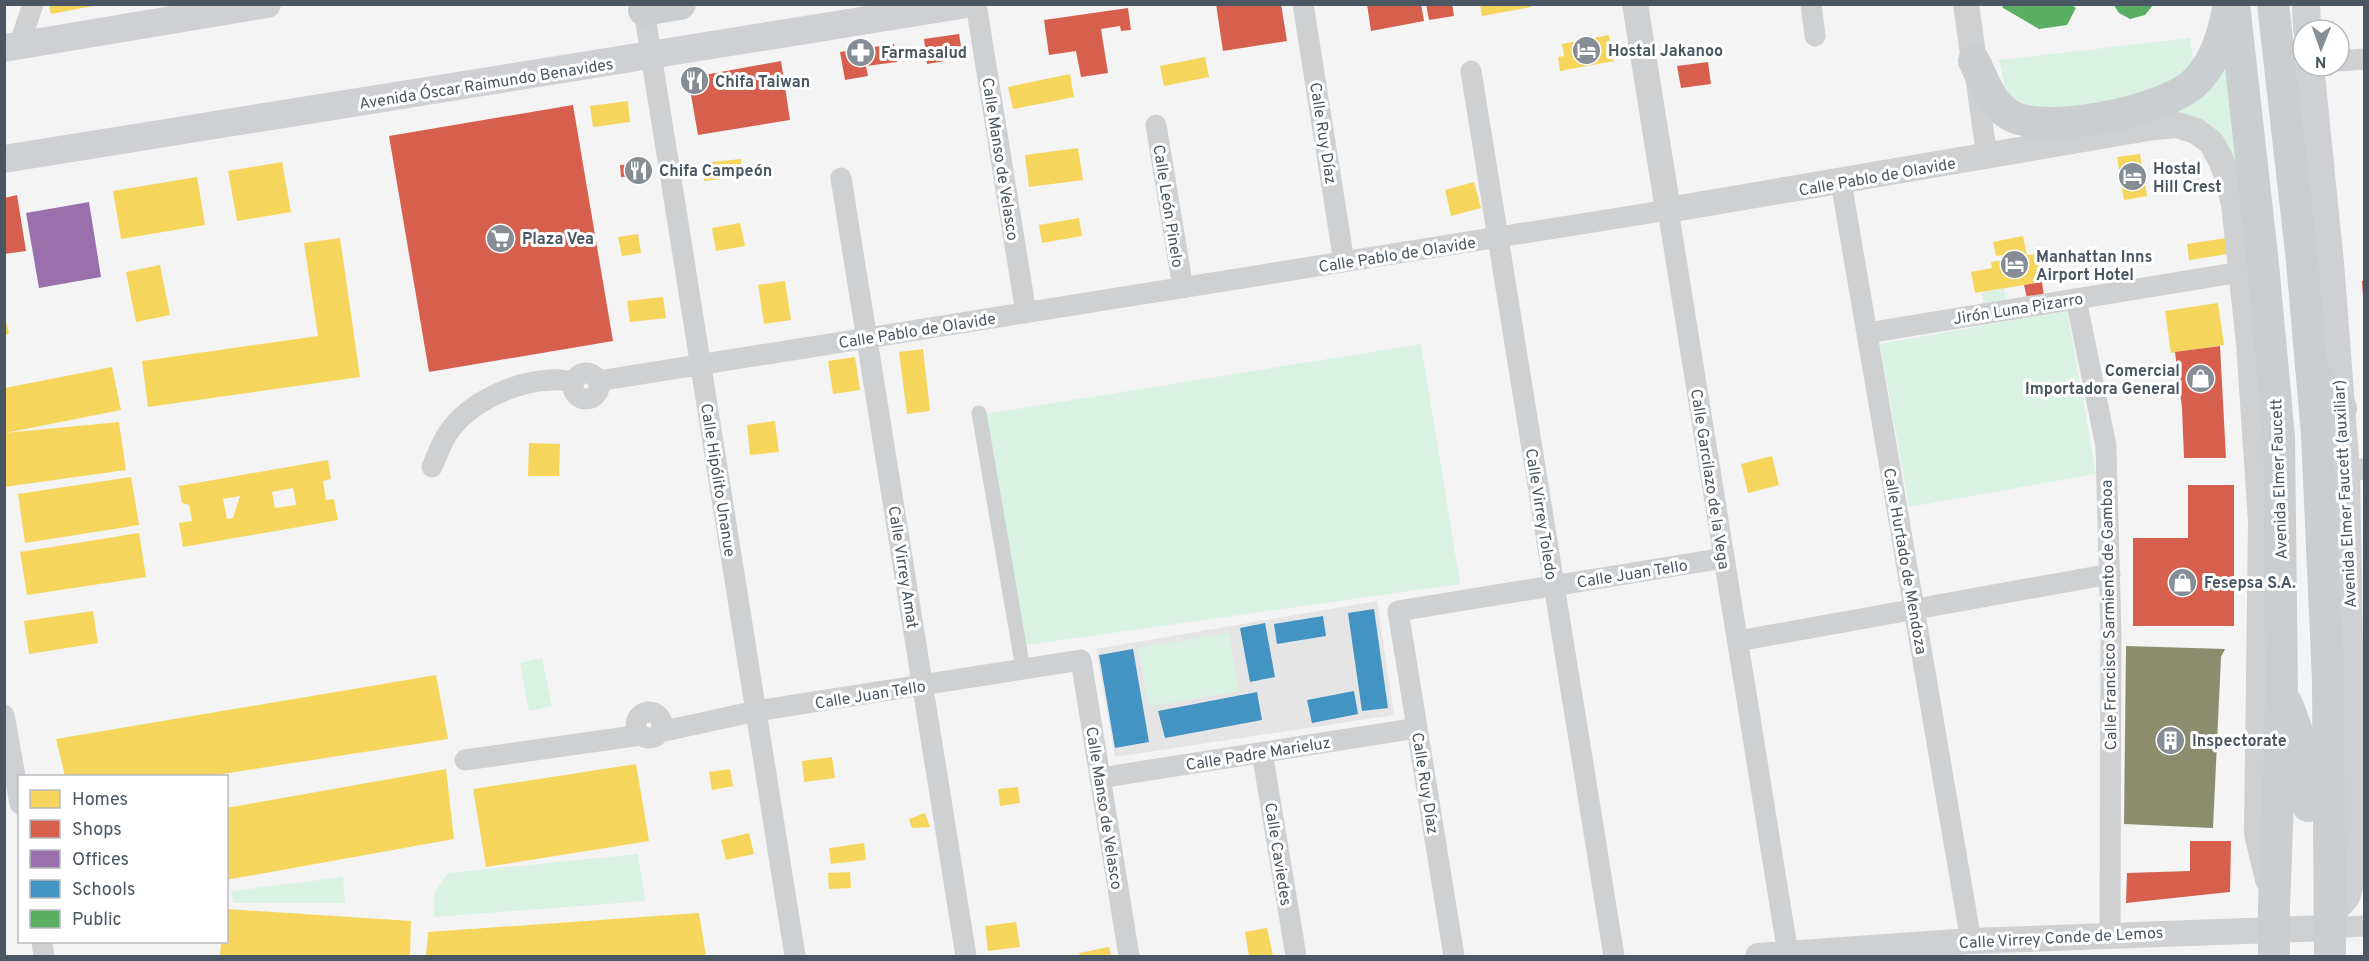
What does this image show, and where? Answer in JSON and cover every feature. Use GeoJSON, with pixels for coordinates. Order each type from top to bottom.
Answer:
{"type":"FeatureCollection","features":[{"type":"Feature","properties":{"kind":"main road"},"geometry":{"type":"LineString","coordinates":[[12,47],[267,4]]}},
{"type":"Feature","properties":{"kind":"main road"},"geometry":{"type":"LineString","coordinates":[[644,7],[680,4]]}},
{"type":"Feature","properties":{"kind":"main road","name":"Avenida Óscar Raimundo Benavides"},"geometry":{"type":"LineString","coordinates":[[4,159],[967,4]]}},
{"type":"Feature","properties":{"kind":"main road"},"geometry":{"type":"LineString","coordinates":[[1974,61],[1994,101],[2009,115],[2027,122],[2050,124],[2125,113],[2171,98],[2190,86],[2206,71],[2221,37],[2229,4]]}},
{"type":"Feature","properties":{"kind":"main road","name":"Avenida Elmer Faucett"},"geometry":{"type":"LineString","coordinates":[[2234,4],[2275,381],[2280,492],[2282,692],[2274,931]]}},
{"type":"Feature","properties":{"kind":"main road"},"geometry":{"type":"LineString","coordinates":[[2273,4],[2311,368],[2317,435],[2325,614],[2339,723],[2329,873],[2329,934]]}},
{"type":"Feature","properties":{"kind":"main road","name":"Avenida Elmer Faucett (auxiliar)"},"geometry":{"type":"LineString","coordinates":[[2311,78],[2330,262],[2341,408],[2355,470],[2339,723],[2353,873],[2346,897],[2329,934]]}},
{"type":"Feature","properties":{"kind":"main road"},"geometry":{"type":"LineString","coordinates":[[2311,368],[2341,408]]}},
{"type":"Feature","properties":{"kind":"main road"},"geometry":{"type":"LineString","coordinates":[[2280,492],[2289,474],[2300,470],[2308,473],[2318,489]]}},
{"type":"Feature","properties":{"kind":"main road"},"geometry":{"type":"LineString","coordinates":[[2281,617],[2289,606],[2300,600],[2314,605],[2325,614]]}},
{"type":"Feature","properties":{"kind":"main road"},"geometry":{"type":"LineString","coordinates":[[2282,692],[2302,744],[2306,767],[2309,870],[2314,876],[2323,877],[2329,873]]}},
{"type":"Feature","properties":{"kind":"street"},"geometry":{"type":"LineString","coordinates":[[12,47],[33,4]]}},
{"type":"Feature","properties":{"kind":"street","name":"Calle Manso de Velasco"},"geometry":{"type":"LineString","coordinates":[[976,4],[1026,313]]}},
{"type":"Feature","properties":{"kind":"street","name":"Calle Ruy Díaz"},"geometry":{"type":"LineString","coordinates":[[1303,4],[1344,262]]}},
{"type":"Feature","properties":{"kind":"street","name":"Calle Garcilazo de la Vega"},"geometry":{"type":"LineString","coordinates":[[1635,4],[1788,954]]}},
{"type":"Feature","properties":{"kind":"street"},"geometry":{"type":"LineString","coordinates":[[1811,4],[1815,36]]}},
{"type":"Feature","properties":{"kind":"street"},"geometry":{"type":"LineString","coordinates":[[1966,4],[1988,157]]}},
{"type":"Feature","properties":{"kind":"street","name":"Calle Hipólito Unanue"},"geometry":{"type":"LineString","coordinates":[[644,7],[795,957]]}},
{"type":"Feature","properties":{"kind":"street","name":"Calle Virrey Toledo"},"geometry":{"type":"LineString","coordinates":[[1471,71],[1614,957]]}},
{"type":"Feature","properties":{"kind":"street","name":"Calle León Pinelo"},"geometry":{"type":"LineString","coordinates":[[1156,125],[1182,288]]}},
{"type":"Feature","properties":{"kind":"street","name":"Calle Pablo de Olavide"},"geometry":{"type":"LineString","coordinates":[[432,467],[447,433],[459,419],[475,407],[510,389],[530,383],[551,380],[574,382],[576,395],[579,398],[589,399],[597,394],[598,381],[1498,238],[1988,157],[2154,127],[2177,126],[2196,131],[2211,142],[2228,178],[2234,204],[2241,272]]}},
{"type":"Feature","properties":{"kind":"street","name":"Calle Virrey Amat"},"geometry":{"type":"LineString","coordinates":[[841,178],[966,957]]}},
{"type":"Feature","properties":{"kind":"street","name":"Calle Hurtado de Mendoza"},"geometry":{"type":"LineString","coordinates":[[1840,182],[1971,940]]}},
{"type":"Feature","properties":{"kind":"street"},"geometry":{"type":"LineString","coordinates":[[2241,272],[2249,343],[2261,521],[2258,834],[2274,931]]}},
{"type":"Feature","properties":{"kind":"street","name":"Jirón Luna Pizarro"},"geometry":{"type":"LineString","coordinates":[[1867,333],[2241,272]]}},
{"type":"Feature","properties":{"kind":"street","name":"Calle Francisco Sarmiento de Gamboa"},"geometry":{"type":"LineString","coordinates":[[2076,299],[2106,446],[2110,574],[2110,934]]}},
{"type":"Feature","properties":{"kind":"street"},"geometry":{"type":"LineString","coordinates":[[978,413],[1023,669]]}},
{"type":"Feature","properties":{"kind":"street","name":"Calle Juan Tello"},"geometry":{"type":"LineString","coordinates":[[1398,610],[1724,558]]}},
{"type":"Feature","properties":{"kind":"street"},"geometry":{"type":"LineString","coordinates":[[1738,641],[2110,574]]}},
{"type":"Feature","properties":{"kind":"street","name":"Calle Ruy Díaz"},"geometry":{"type":"LineString","coordinates":[[1398,610],[1454,957]]}},
{"type":"Feature","properties":{"kind":"street","name":"Calle Manso de Velasco"},"geometry":{"type":"LineString","coordinates":[[1080,660],[1129,957]]}},
{"type":"Feature","properties":{"kind":"street","name":"Calle Juan Tello"},"geometry":{"type":"LineString","coordinates":[[465,760],[651,734],[756,711],[1080,660]]}},
{"type":"Feature","properties":{"kind":"street"},"geometry":{"type":"LineString","coordinates":[[4,715],[18,793]]}},
{"type":"Feature","properties":{"kind":"street","name":"Calle Padre Marieluz"},"geometry":{"type":"LineString","coordinates":[[1100,778],[1417,728]]}},
{"type":"Feature","properties":{"kind":"street","name":"Calle Caviedes"},"geometry":{"type":"LineString","coordinates":[[1263,752],[1296,957]]}},
{"type":"Feature","properties":{"kind":"street"},"geometry":{"type":"LineString","coordinates":[[2329,934],[2364,926]]}},
{"type":"Feature","properties":{"kind":"street","name":"Calle Virrey Conde de Lemos"},"geometry":{"type":"LineString","coordinates":[[1758,957],[1971,940],[2110,934],[2274,931],[2329,934]]}},
{"type":"Feature","properties":{"kind":"shaded area"},"geometry":{"type":"Polygon","coordinates":[[[1377,601],[1394,715],[1115,757],[1096,649],[1377,601]]]}},
{"type":"Feature","properties":{"kind":"green space"},"geometry":{"type":"Polygon","coordinates":[[[2190,38],[2194,65],[2166,84],[2134,95],[2057,113],[2023,107],[2006,91],[1999,60],[2190,38]]]}},
{"type":"Feature","properties":{"kind":"green space"},"geometry":{"type":"Polygon","coordinates":[[[2225,57],[2241,196],[2218,148],[2169,115],[2225,57]]]}},
{"type":"Feature","properties":{"kind":"green space"},"geometry":{"type":"Polygon","coordinates":[[[2004,288],[2006,301],[1984,305],[1982,293],[2004,288]]]}},
{"type":"Feature","properties":{"kind":"green space"},"geometry":{"type":"Polygon","coordinates":[[[2067,311],[2096,474],[1909,507],[1880,344],[2067,311]]]}},
{"type":"Feature","properties":{"kind":"green space"},"geometry":{"type":"Polygon","coordinates":[[[1421,344],[1460,584],[1026,645],[985,414],[1421,344]]]}},
{"type":"Feature","properties":{"kind":"green space"},"geometry":{"type":"Polygon","coordinates":[[[1229,633],[1239,691],[1149,707],[1138,648],[1229,633]]]}},
{"type":"Feature","properties":{"kind":"green space"},"geometry":{"type":"Polygon","coordinates":[[[542,658],[552,706],[529,711],[520,663],[542,658]]]}},
{"type":"Feature","properties":{"kind":"green space"},"geometry":{"type":"Polygon","coordinates":[[[638,854],[645,901],[434,917],[435,892],[448,873],[638,854]]]}},
{"type":"Feature","properties":{"kind":"green space"},"geometry":{"type":"Polygon","coordinates":[[[343,877],[345,903],[233,903],[231,891],[343,877]]]}},
{"type":"Feature","properties":{"kind":"building: Homes"},"geometry":{"type":"Polygon","coordinates":[[[49,4],[93,4],[93,6],[51,14],[49,4]]]}},
{"type":"Feature","properties":{"kind":"building: Homes"},"geometry":{"type":"Polygon","coordinates":[[[1480,4],[1531,4],[1531,7],[1482,16],[1480,4]]]}},
{"type":"Feature","properties":{"kind":"building: Homes","name":"Hostal Jakanoo"},"geometry":{"type":"Polygon","coordinates":[[[1609,35],[1614,61],[1560,71],[1558,57],[1564,56],[1562,44],[1609,35]]]}},
{"type":"Feature","properties":{"kind":"building: Homes"},"geometry":{"type":"Polygon","coordinates":[[[1205,57],[1209,77],[1164,86],[1160,66],[1205,57]]]}},
{"type":"Feature","properties":{"kind":"building: Homes"},"geometry":{"type":"Polygon","coordinates":[[[1070,74],[1074,97],[1013,109],[1008,87],[1070,74]]]}},
{"type":"Feature","properties":{"kind":"building: Homes"},"geometry":{"type":"Polygon","coordinates":[[[628,101],[630,122],[593,127],[590,106],[628,101]]]}},
{"type":"Feature","properties":{"kind":"building: Homes"},"geometry":{"type":"Polygon","coordinates":[[[1078,148],[1083,180],[1029,187],[1025,155],[1078,148]]]}},
{"type":"Feature","properties":{"kind":"building: Homes","name":"Hostal Hill Crest"},"geometry":{"type":"Polygon","coordinates":[[[2140,154],[2147,196],[2124,200],[2117,157],[2140,154]]]}},
{"type":"Feature","properties":{"kind":"building: Homes"},"geometry":{"type":"Polygon","coordinates":[[[741,159],[742,177],[704,181],[702,163],[741,159]]]}},
{"type":"Feature","properties":{"kind":"building: Homes"},"geometry":{"type":"Polygon","coordinates":[[[282,162],[291,212],[237,221],[228,171],[282,162]]]}},
{"type":"Feature","properties":{"kind":"building: Homes"},"geometry":{"type":"Polygon","coordinates":[[[197,177],[205,225],[121,239],[113,191],[197,177]]]}},
{"type":"Feature","properties":{"kind":"building: Homes"},"geometry":{"type":"Polygon","coordinates":[[[1474,182],[1481,208],[1451,216],[1445,190],[1474,182]]]}},
{"type":"Feature","properties":{"kind":"building: Homes"},"geometry":{"type":"Polygon","coordinates":[[[1079,218],[1082,236],[1042,243],[1039,225],[1079,218]]]}},
{"type":"Feature","properties":{"kind":"building: Homes"},"geometry":{"type":"Polygon","coordinates":[[[740,223],[745,246],[716,251],[712,228],[740,223]]]}},
{"type":"Feature","properties":{"kind":"building: Homes"},"geometry":{"type":"Polygon","coordinates":[[[638,234],[641,253],[622,256],[618,237],[638,234]]]}},
{"type":"Feature","properties":{"kind":"building: Homes","name":"Manhattan Inns Airport Hotel"},"geometry":{"type":"Polygon","coordinates":[[[2023,236],[2027,255],[2037,254],[2042,282],[1975,293],[1971,272],[1992,268],[1991,262],[2003,260],[2002,255],[1996,256],[1993,242],[2023,236]]]}},
{"type":"Feature","properties":{"kind":"building: Homes"},"geometry":{"type":"Polygon","coordinates":[[[340,238],[360,377],[148,407],[142,361],[318,336],[304,243],[340,238]]]}},
{"type":"Feature","properties":{"kind":"building: Homes"},"geometry":{"type":"Polygon","coordinates":[[[2226,238],[2228,254],[2189,260],[2187,244],[2226,238]]]}},
{"type":"Feature","properties":{"kind":"building: Homes"},"geometry":{"type":"Polygon","coordinates":[[[160,265],[170,315],[136,322],[126,272],[160,265]]]}},
{"type":"Feature","properties":{"kind":"building: Homes"},"geometry":{"type":"Polygon","coordinates":[[[785,281],[791,320],[764,324],[758,285],[785,281]]]}},
{"type":"Feature","properties":{"kind":"building: Homes"},"geometry":{"type":"Polygon","coordinates":[[[663,297],[666,318],[630,322],[627,301],[663,297]]]}},
{"type":"Feature","properties":{"kind":"building: Homes"},"geometry":{"type":"Polygon","coordinates":[[[2218,303],[2224,345],[2171,353],[2165,311],[2218,303]]]}},
{"type":"Feature","properties":{"kind":"building: Homes"},"geometry":{"type":"Polygon","coordinates":[[[4,314],[9,334],[4,335],[4,314]]]}},
{"type":"Feature","properties":{"kind":"building: Homes"},"geometry":{"type":"Polygon","coordinates":[[[923,349],[930,411],[907,414],[899,352],[923,349]]]}},
{"type":"Feature","properties":{"kind":"building: Homes"},"geometry":{"type":"Polygon","coordinates":[[[855,357],[860,390],[833,394],[828,361],[855,357]]]}},
{"type":"Feature","properties":{"kind":"building: Homes"},"geometry":{"type":"Polygon","coordinates":[[[112,367],[121,410],[5,433],[5,388],[112,367]]]}},
{"type":"Feature","properties":{"kind":"building: Homes"},"geometry":{"type":"Polygon","coordinates":[[[775,421],[779,452],[750,455],[747,425],[775,421]]]}},
{"type":"Feature","properties":{"kind":"building: Homes"},"geometry":{"type":"Polygon","coordinates":[[[119,422],[126,470],[4,487],[4,433],[119,422]]]}},
{"type":"Feature","properties":{"kind":"building: Homes"},"geometry":{"type":"Polygon","coordinates":[[[529,443],[560,444],[559,476],[528,476],[529,443]]]}},
{"type":"Feature","properties":{"kind":"building: Homes"},"geometry":{"type":"Polygon","coordinates":[[[1772,456],[1779,485],[1748,493],[1741,464],[1772,456]]]}},
{"type":"Feature","properties":{"kind":"building: Homes"},"geometry":{"type":"Polygon","coordinates":[[[328,460],[331,479],[323,481],[326,500],[334,499],[338,520],[183,547],[179,523],[192,521],[189,505],[182,503],[179,486],[328,460]],[[293,488],[272,492],[275,508],[296,505],[293,488]],[[240,496],[223,499],[227,519],[233,518],[240,496]]]}},
{"type":"Feature","properties":{"kind":"building: Homes"},"geometry":{"type":"Polygon","coordinates":[[[131,477],[139,525],[25,543],[18,494],[131,477]]]}},
{"type":"Feature","properties":{"kind":"building: Homes"},"geometry":{"type":"Polygon","coordinates":[[[139,533],[146,577],[27,595],[20,552],[139,533]]]}},
{"type":"Feature","properties":{"kind":"building: Homes"},"geometry":{"type":"Polygon","coordinates":[[[93,611],[98,643],[29,654],[24,621],[93,611]]]}},
{"type":"Feature","properties":{"kind":"building: Homes"},"geometry":{"type":"Polygon","coordinates":[[[436,675],[448,739],[215,775],[65,775],[56,739],[436,675]]]}},
{"type":"Feature","properties":{"kind":"building: Homes"},"geometry":{"type":"Polygon","coordinates":[[[832,757],[835,778],[804,782],[802,761],[832,757]]]}},
{"type":"Feature","properties":{"kind":"building: Homes"},"geometry":{"type":"Polygon","coordinates":[[[636,764],[649,841],[486,867],[473,789],[636,764]]]}},
{"type":"Feature","properties":{"kind":"building: Homes"},"geometry":{"type":"Polygon","coordinates":[[[446,769],[454,839],[228,880],[228,808],[446,769]]]}},
{"type":"Feature","properties":{"kind":"building: Homes"},"geometry":{"type":"Polygon","coordinates":[[[730,769],[733,786],[712,790],[709,772],[730,769]]]}},
{"type":"Feature","properties":{"kind":"building: Homes"},"geometry":{"type":"Polygon","coordinates":[[[1018,787],[1020,803],[1000,806],[998,789],[1018,787]]]}},
{"type":"Feature","properties":{"kind":"building: Homes"},"geometry":{"type":"Polygon","coordinates":[[[925,813],[930,827],[912,828],[909,819],[925,813]]]}},
{"type":"Feature","properties":{"kind":"building: Homes"},"geometry":{"type":"Polygon","coordinates":[[[749,833],[754,854],[726,860],[721,840],[749,833]]]}},
{"type":"Feature","properties":{"kind":"building: Homes"},"geometry":{"type":"Polygon","coordinates":[[[864,843],[866,860],[831,864],[829,848],[864,843]]]}},
{"type":"Feature","properties":{"kind":"building: Homes"},"geometry":{"type":"Polygon","coordinates":[[[850,872],[851,888],[829,889],[828,873],[850,872]]]}},
{"type":"Feature","properties":{"kind":"building: Homes"},"geometry":{"type":"Polygon","coordinates":[[[228,909],[411,921],[410,956],[220,956],[221,943],[228,943],[228,909]]]}},
{"type":"Feature","properties":{"kind":"building: Homes"},"geometry":{"type":"Polygon","coordinates":[[[699,913],[706,956],[426,956],[428,932],[699,913]]]}},
{"type":"Feature","properties":{"kind":"building: Homes"},"geometry":{"type":"Polygon","coordinates":[[[1016,922],[1020,947],[988,951],[985,926],[1016,922]]]}},
{"type":"Feature","properties":{"kind":"building: Homes"},"geometry":{"type":"Polygon","coordinates":[[[1267,928],[1273,956],[1249,956],[1245,932],[1267,928]]]}},
{"type":"Feature","properties":{"kind":"building: Homes"},"geometry":{"type":"Polygon","coordinates":[[[1109,947],[1111,956],[1080,956],[1079,953],[1109,947]]]}},
{"type":"Feature","properties":{"kind":"building: Shops"},"geometry":{"type":"Polygon","coordinates":[[[1216,4],[1281,4],[1287,41],[1223,51],[1216,4]]]}},
{"type":"Feature","properties":{"kind":"building: Shops"},"geometry":{"type":"Polygon","coordinates":[[[1367,4],[1421,4],[1424,21],[1371,31],[1367,4]]]}},
{"type":"Feature","properties":{"kind":"building: Shops"},"geometry":{"type":"Polygon","coordinates":[[[1426,4],[1452,4],[1454,16],[1429,20],[1426,4]]]}},
{"type":"Feature","properties":{"kind":"building: Shops"},"geometry":{"type":"Polygon","coordinates":[[[1128,8],[1131,30],[1121,31],[1120,26],[1101,29],[1108,73],[1081,77],[1076,51],[1049,55],[1044,20],[1128,8]]]}},
{"type":"Feature","properties":{"kind":"building: Shops"},"geometry":{"type":"Polygon","coordinates":[[[959,34],[963,58],[927,64],[924,39],[959,34]]]}},
{"type":"Feature","properties":{"kind":"building: Shops"},"geometry":{"type":"Polygon","coordinates":[[[894,44],[897,62],[866,66],[868,76],[845,80],[840,52],[894,44]]]}},
{"type":"Feature","properties":{"kind":"building: Shops"},"geometry":{"type":"Polygon","coordinates":[[[781,61],[790,120],[698,135],[688,78],[781,61]]]}},
{"type":"Feature","properties":{"kind":"building: Shops"},"geometry":{"type":"Polygon","coordinates":[[[1708,62],[1711,84],[1681,88],[1677,66],[1708,62]]]}},
{"type":"Feature","properties":{"kind":"building: Shops","name":"Plaza Vea"},"geometry":{"type":"Polygon","coordinates":[[[573,105],[613,341],[429,372],[389,136],[573,105]]]}},
{"type":"Feature","properties":{"kind":"building: Shops"},"geometry":{"type":"Polygon","coordinates":[[[641,164],[642,176],[621,177],[620,165],[641,164]]]}},
{"type":"Feature","properties":{"kind":"building: Shops"},"geometry":{"type":"Polygon","coordinates":[[[17,195],[26,251],[4,254],[4,198],[17,195]]]}},
{"type":"Feature","properties":{"kind":"building: Shops"},"geometry":{"type":"Polygon","coordinates":[[[2042,282],[2044,296],[2027,298],[2024,285],[2042,282]]]}},
{"type":"Feature","properties":{"kind":"building: Shops"},"geometry":{"type":"Polygon","coordinates":[[[2220,346],[2226,458],[2184,458],[2182,408],[2175,352],[2220,346]]]}},
{"type":"Feature","properties":{"kind":"building: Shops","name":"Fesepsa S.A."},"geometry":{"type":"Polygon","coordinates":[[[2188,485],[2234,485],[2234,626],[2133,626],[2133,538],[2188,538],[2188,485]]]}},
{"type":"Feature","properties":{"kind":"building: Shops"},"geometry":{"type":"Polygon","coordinates":[[[2190,841],[2231,841],[2230,892],[2126,903],[2127,873],[2190,871],[2190,841]]]}},
{"type":"Feature","properties":{"kind":"building: Offices"},"geometry":{"type":"Polygon","coordinates":[[[89,202],[101,277],[39,288],[26,213],[89,202]]]}},
{"type":"Feature","properties":{"kind":"building: Schools"},"geometry":{"type":"Polygon","coordinates":[[[1374,609],[1388,708],[1362,711],[1348,613],[1374,609]]]}},
{"type":"Feature","properties":{"kind":"building: Schools"},"geometry":{"type":"Polygon","coordinates":[[[1323,616],[1326,636],[1277,644],[1274,624],[1323,616]]]}},
{"type":"Feature","properties":{"kind":"building: Schools"},"geometry":{"type":"Polygon","coordinates":[[[1265,623],[1275,677],[1250,682],[1240,628],[1265,623]]]}},
{"type":"Feature","properties":{"kind":"building: Schools"},"geometry":{"type":"Polygon","coordinates":[[[1133,649],[1149,742],[1115,748],[1099,655],[1133,649]]]}},
{"type":"Feature","properties":{"kind":"building: Schools"},"geometry":{"type":"Polygon","coordinates":[[[1354,691],[1358,714],[1312,723],[1307,700],[1354,691]]]}},
{"type":"Feature","properties":{"kind":"building: Schools"},"geometry":{"type":"Polygon","coordinates":[[[1257,692],[1262,720],[1165,738],[1158,711],[1257,692]]]}},
{"type":"Feature","properties":{"kind":"building: Public"},"geometry":{"type":"Polygon","coordinates":[[[2001,4],[2070,4],[2076,8],[2067,25],[2039,29],[2003,8],[2001,4]]]}},
{"type":"Feature","properties":{"kind":"building: Public"},"geometry":{"type":"Polygon","coordinates":[[[2113,4],[2154,4],[2145,15],[2130,19],[2119,13],[2113,4]]]}},
{"type":"Feature","properties":{"kind":"building: Industry","name":"Inspectorate"},"geometry":{"type":"Polygon","coordinates":[[[2126,646],[2225,649],[2221,657],[2213,828],[2124,824],[2126,646]]]}},
{"type":"Feature","properties":{"kind":"place","name":"Hostal Jakanoo"},"geometry":{"type":"Point","coordinates":[1587,50]}},
{"type":"Feature","properties":{"kind":"place","name":"Farmasalud"},"geometry":{"type":"Point","coordinates":[860,52]}},
{"type":"Feature","properties":{"kind":"place","name":"Chifa Taiwan"},"geometry":{"type":"Point","coordinates":[694,81]}},
{"type":"Feature","properties":{"kind":"place","name":"Chifa Campeón"},"geometry":{"type":"Point","coordinates":[638,170]}},
{"type":"Feature","properties":{"kind":"place","name":"Hostal Hill Crest"},"geometry":{"type":"Point","coordinates":[2132,177]}},
{"type":"Feature","properties":{"kind":"place","name":"Plaza Vea"},"geometry":{"type":"Point","coordinates":[501,238]}},
{"type":"Feature","properties":{"kind":"place","name":"Manhattan Inns Airport Hotel"},"geometry":{"type":"Point","coordinates":[2015,265]}},
{"type":"Feature","properties":{"kind":"place","name":"Comercial Importadora General"},"geometry":{"type":"Point","coordinates":[2201,379]}},
{"type":"Feature","properties":{"kind":"place","name":"Fesepsa S.A."},"geometry":{"type":"Point","coordinates":[2183,582]}},
{"type":"Feature","properties":{"kind":"place","name":"Inspectorate"},"geometry":{"type":"Point","coordinates":[2171,740]}}]}
